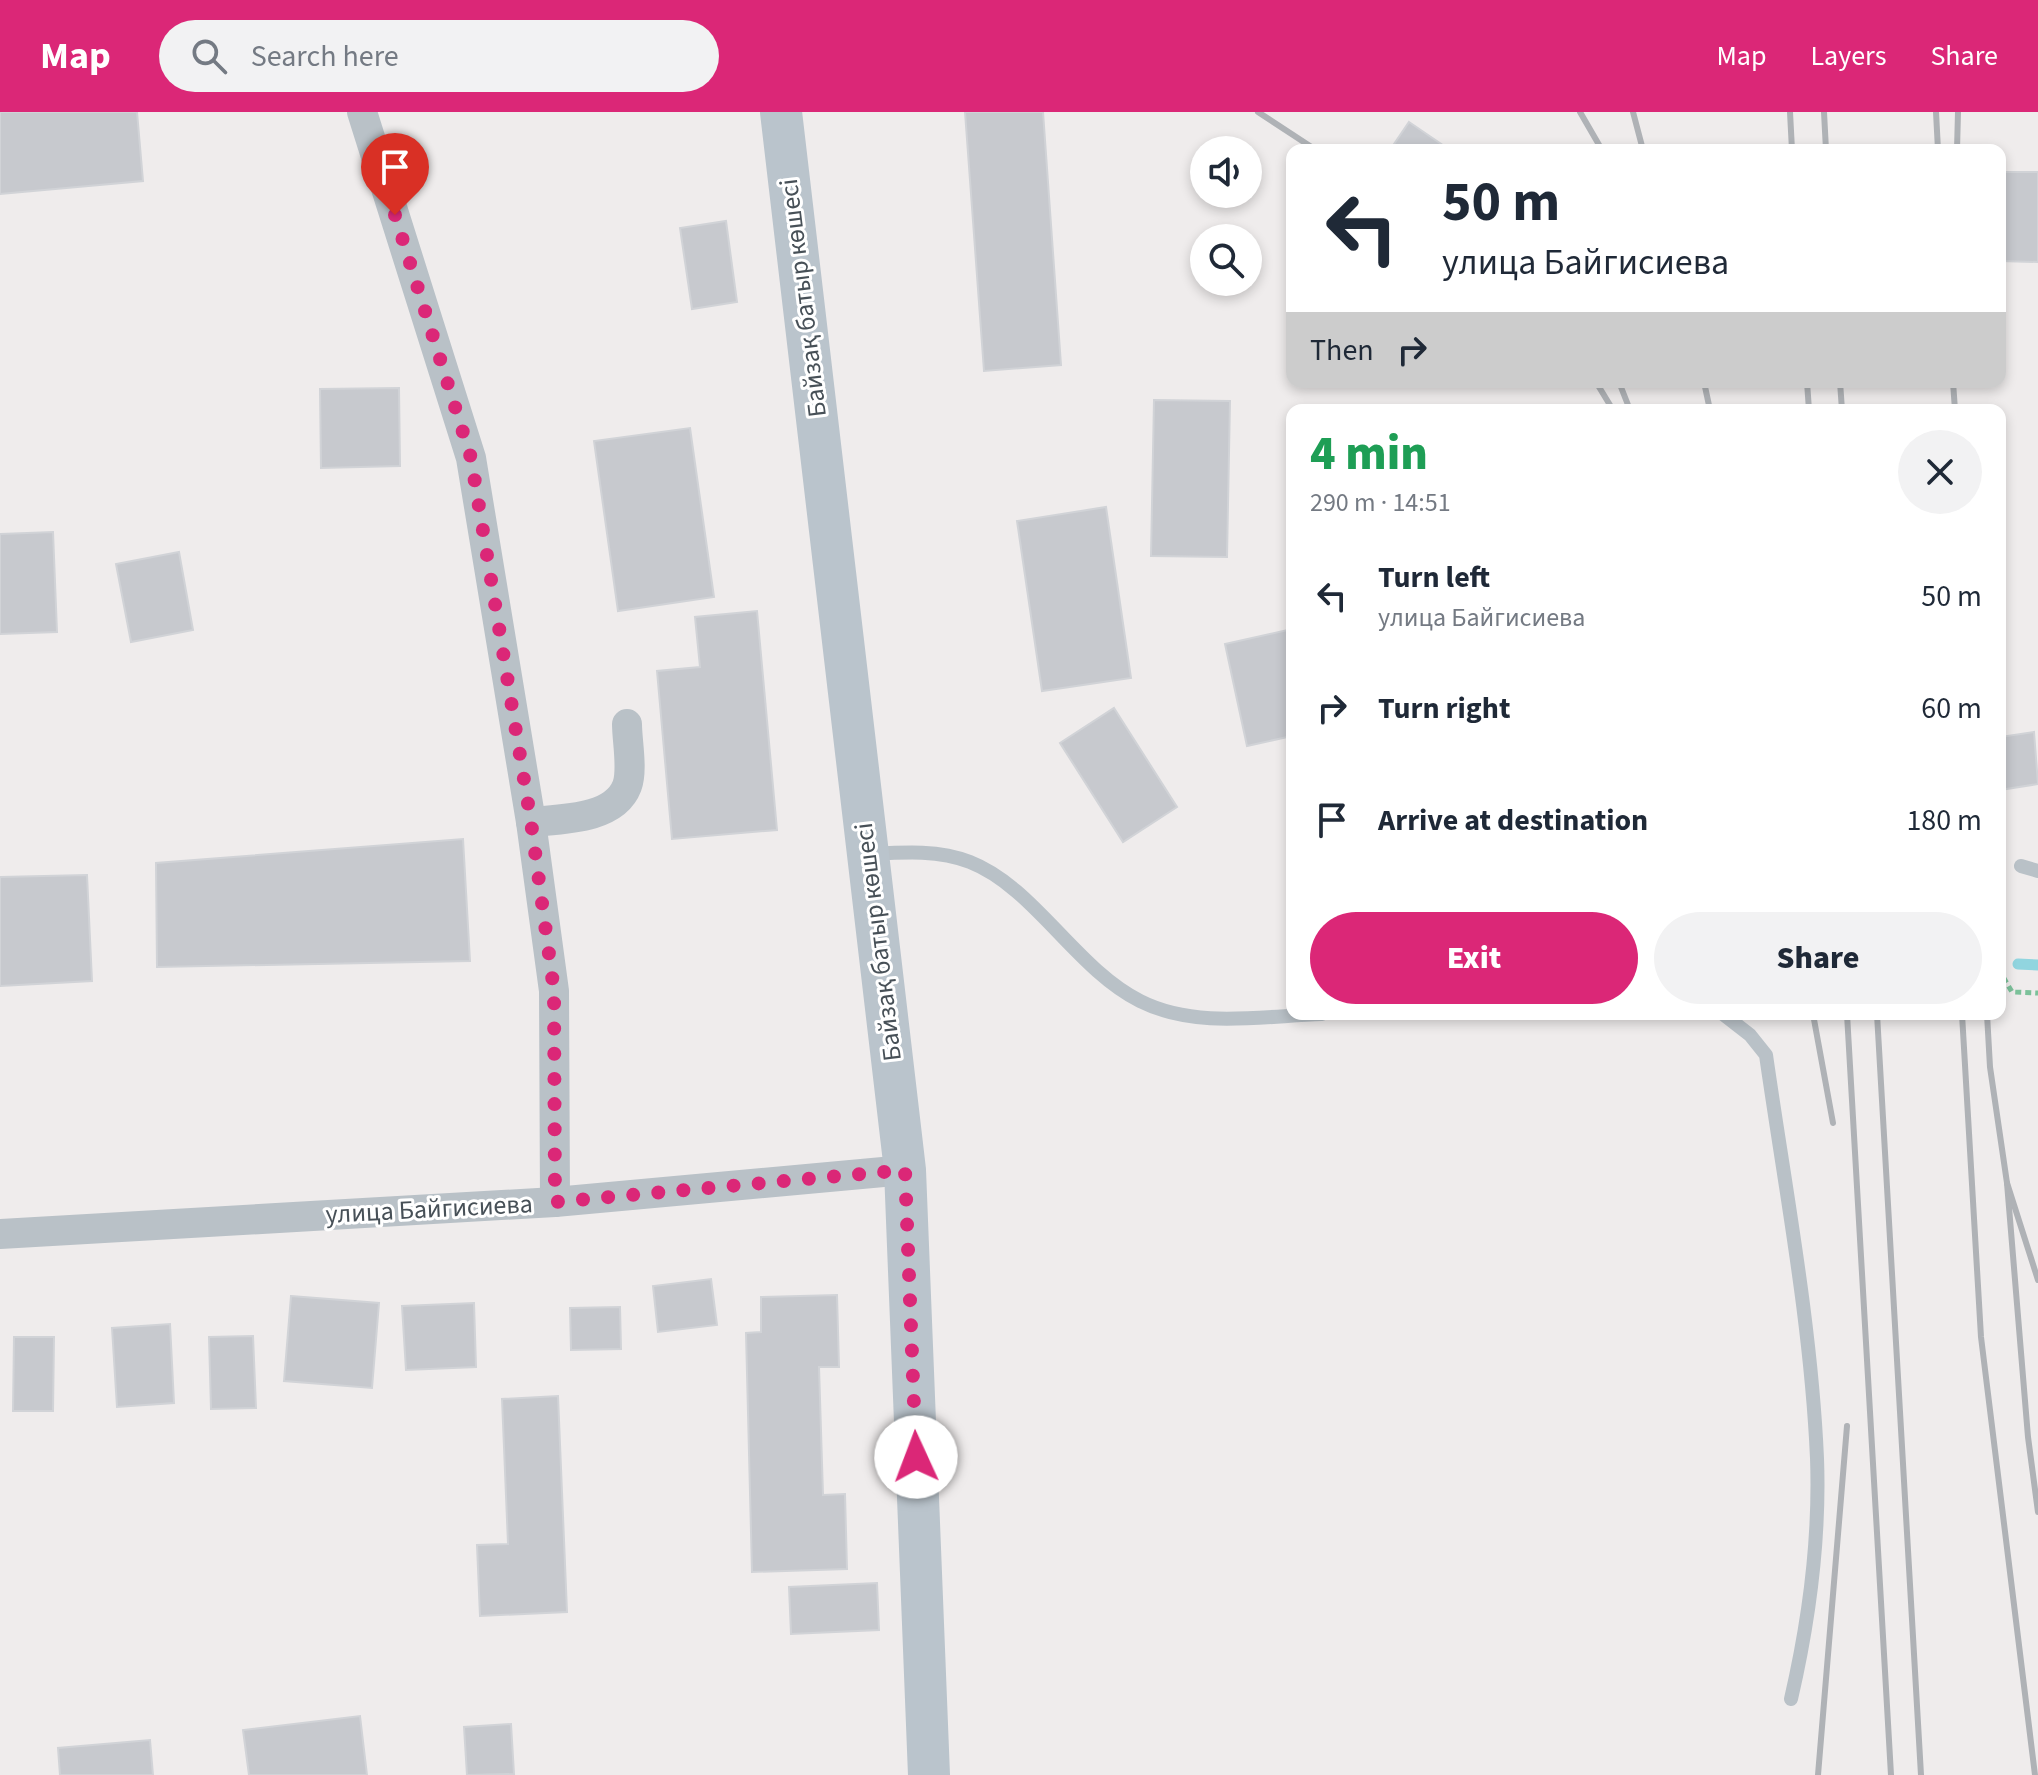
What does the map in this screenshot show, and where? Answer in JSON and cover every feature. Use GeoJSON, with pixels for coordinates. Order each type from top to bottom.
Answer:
{"type":"FeatureCollection","features":[{"type":"Feature","properties":{"kind":"main road","name":"Байзақ батыр көшесі"},"geometry":{"type":"LineString","coordinates":[[781,112],[905,1170],[929,1775]]}},
{"type":"Feature","properties":{"kind":"street"},"geometry":{"type":"LineString","coordinates":[[362,112],[471,458],[531,822],[554,991],[555,1202]]}},
{"type":"Feature","properties":{"kind":"street"},"geometry":{"type":"LineString","coordinates":[[531,822],[599,812],[615,802],[628,784],[627,724]]}},
{"type":"Feature","properties":{"kind":"street","name":"улица Байгисиева"},"geometry":{"type":"LineString","coordinates":[[0,1234],[555,1202],[905,1170]]}},
{"type":"Feature","properties":{"kind":"lane"},"geometry":{"type":"LineString","coordinates":[[869,854],[923,851],[970,862],[1005,881],[1103,976],[1141,1002],[1203,1019],[1286,1016]]}},
{"type":"Feature","properties":{"kind":"lane"},"geometry":{"type":"LineString","coordinates":[[2021,866],[2038,871]]}},
{"type":"Feature","properties":{"kind":"lane"},"geometry":{"type":"LineString","coordinates":[[1731,1020],[1750,1035],[1766,1055],[1805,1331],[1817,1459],[1816,1522],[1803,1645],[1791,1699]]}},
{"type":"Feature","properties":{"kind":"path"},"geometry":{"type":"LineString","coordinates":[[2006,982],[2012,992],[2038,993]]}},
{"type":"Feature","properties":{"kind":"building"},"geometry":{"type":"Polygon","coordinates":[[[0,112],[137,112],[143,181],[0,194],[0,112]]]}},
{"type":"Feature","properties":{"kind":"building"},"geometry":{"type":"Polygon","coordinates":[[[965,112],[1043,112],[1061,365],[984,371],[965,112]]]}},
{"type":"Feature","properties":{"kind":"building"},"geometry":{"type":"Polygon","coordinates":[[[1409,122],[1441,144],[1394,144],[1409,122]]]}},
{"type":"Feature","properties":{"kind":"building"},"geometry":{"type":"Polygon","coordinates":[[[2006,172],[2038,172],[2038,262],[2006,261],[2006,172]]]}},
{"type":"Feature","properties":{"kind":"building"},"geometry":{"type":"Polygon","coordinates":[[[726,221],[737,302],[692,309],[680,228],[726,221]]]}},
{"type":"Feature","properties":{"kind":"building"},"geometry":{"type":"Polygon","coordinates":[[[399,388],[400,466],[321,468],[320,389],[399,388]]]}},
{"type":"Feature","properties":{"kind":"building"},"geometry":{"type":"Polygon","coordinates":[[[1154,400],[1230,401],[1227,557],[1151,556],[1154,400]]]}},
{"type":"Feature","properties":{"kind":"building"},"geometry":{"type":"Polygon","coordinates":[[[690,428],[714,597],[618,611],[594,441],[690,428]]]}},
{"type":"Feature","properties":{"kind":"building"},"geometry":{"type":"Polygon","coordinates":[[[1106,507],[1131,678],[1042,691],[1017,521],[1106,507]]]}},
{"type":"Feature","properties":{"kind":"building"},"geometry":{"type":"Polygon","coordinates":[[[53,532],[57,632],[0,634],[0,534],[53,532]]]}},
{"type":"Feature","properties":{"kind":"building"},"geometry":{"type":"Polygon","coordinates":[[[179,552],[193,630],[131,642],[116,564],[179,552]]]}},
{"type":"Feature","properties":{"kind":"building"},"geometry":{"type":"Polygon","coordinates":[[[757,611],[777,830],[672,839],[657,671],[700,667],[695,617],[757,611]]]}},
{"type":"Feature","properties":{"kind":"building"},"geometry":{"type":"Polygon","coordinates":[[[1286,630],[1286,737],[1247,746],[1225,644],[1286,630]]]}},
{"type":"Feature","properties":{"kind":"building"},"geometry":{"type":"Polygon","coordinates":[[[1114,708],[1177,807],[1123,842],[1060,743],[1114,708]]]}},
{"type":"Feature","properties":{"kind":"building"},"geometry":{"type":"Polygon","coordinates":[[[2034,732],[2038,784],[2006,789],[2006,736],[2034,732]]]}},
{"type":"Feature","properties":{"kind":"building"},"geometry":{"type":"Polygon","coordinates":[[[463,839],[470,961],[157,967],[156,863],[463,839]]]}},
{"type":"Feature","properties":{"kind":"building"},"geometry":{"type":"Polygon","coordinates":[[[87,875],[92,981],[0,986],[0,877],[87,875]]]}},
{"type":"Feature","properties":{"kind":"building"},"geometry":{"type":"Polygon","coordinates":[[[711,1279],[717,1325],[658,1332],[653,1286],[711,1279]]]}},
{"type":"Feature","properties":{"kind":"building"},"geometry":{"type":"Polygon","coordinates":[[[837,1295],[839,1367],[819,1367],[823,1495],[845,1494],[847,1569],[752,1572],[746,1333],[761,1332],[761,1297],[837,1295]]]}},
{"type":"Feature","properties":{"kind":"building"},"geometry":{"type":"Polygon","coordinates":[[[291,1296],[379,1303],[372,1388],[284,1381],[291,1296]]]}},
{"type":"Feature","properties":{"kind":"building"},"geometry":{"type":"Polygon","coordinates":[[[474,1303],[476,1367],[406,1370],[402,1306],[474,1303]]]}},
{"type":"Feature","properties":{"kind":"building"},"geometry":{"type":"Polygon","coordinates":[[[620,1307],[621,1349],[571,1350],[570,1308],[620,1307]]]}},
{"type":"Feature","properties":{"kind":"building"},"geometry":{"type":"Polygon","coordinates":[[[170,1324],[174,1403],[117,1407],[112,1328],[170,1324]]]}},
{"type":"Feature","properties":{"kind":"building"},"geometry":{"type":"Polygon","coordinates":[[[253,1336],[256,1408],[211,1409],[209,1337],[253,1336]]]}},
{"type":"Feature","properties":{"kind":"building"},"geometry":{"type":"Polygon","coordinates":[[[14,1337],[54,1337],[53,1411],[13,1411],[14,1337]]]}},
{"type":"Feature","properties":{"kind":"building"},"geometry":{"type":"Polygon","coordinates":[[[558,1396],[567,1612],[480,1616],[477,1545],[508,1544],[502,1399],[558,1396]]]}},
{"type":"Feature","properties":{"kind":"building"},"geometry":{"type":"Polygon","coordinates":[[[877,1583],[879,1630],[791,1634],[789,1587],[877,1583]]]}},
{"type":"Feature","properties":{"kind":"building"},"geometry":{"type":"Polygon","coordinates":[[[360,1716],[367,1775],[249,1775],[243,1730],[360,1716]]]}},
{"type":"Feature","properties":{"kind":"building"},"geometry":{"type":"Polygon","coordinates":[[[511,1724],[514,1774],[467,1775],[464,1727],[511,1724]]]}},
{"type":"Feature","properties":{"kind":"building"},"geometry":{"type":"Polygon","coordinates":[[[150,1740],[153,1775],[60,1775],[58,1748],[150,1740]]]}},
{"type":"Feature","properties":{"kind":"waterway"},"geometry":{"type":"LineString","coordinates":[[2018,964],[2038,965]]}},
{"type":"Feature","properties":{"kind":"railway"},"geometry":{"type":"LineString","coordinates":[[1258,112],[1307,144]]}},
{"type":"Feature","properties":{"kind":"railway"},"geometry":{"type":"LineString","coordinates":[[1580,112],[1599,144]]}},
{"type":"Feature","properties":{"kind":"railway"},"geometry":{"type":"LineString","coordinates":[[1633,112],[1641,144]]}},
{"type":"Feature","properties":{"kind":"railway"},"geometry":{"type":"LineString","coordinates":[[1790,112],[1792,144]]}},
{"type":"Feature","properties":{"kind":"railway"},"geometry":{"type":"LineString","coordinates":[[1824,112],[1826,144]]}},
{"type":"Feature","properties":{"kind":"railway"},"geometry":{"type":"LineString","coordinates":[[1936,112],[1938,144]]}},
{"type":"Feature","properties":{"kind":"railway"},"geometry":{"type":"LineString","coordinates":[[1957,144],[1958,112]]}},
{"type":"Feature","properties":{"kind":"railway"},"geometry":{"type":"LineString","coordinates":[[1600,388],[1609,404]]}},
{"type":"Feature","properties":{"kind":"railway"},"geometry":{"type":"LineString","coordinates":[[1621,388],[1628,404]]}},
{"type":"Feature","properties":{"kind":"railway"},"geometry":{"type":"LineString","coordinates":[[1705,388],[1709,404]]}},
{"type":"Feature","properties":{"kind":"railway"},"geometry":{"type":"LineString","coordinates":[[1807,388],[1809,404]]}},
{"type":"Feature","properties":{"kind":"railway"},"geometry":{"type":"LineString","coordinates":[[1840,388],[1842,404]]}},
{"type":"Feature","properties":{"kind":"railway"},"geometry":{"type":"LineString","coordinates":[[1953,388],[1955,404]]}},
{"type":"Feature","properties":{"kind":"railway"},"geometry":{"type":"LineString","coordinates":[[1814,1020],[1833,1123]]}},
{"type":"Feature","properties":{"kind":"railway"},"geometry":{"type":"LineString","coordinates":[[1847,1020],[1891,1775]]}},
{"type":"Feature","properties":{"kind":"railway"},"geometry":{"type":"LineString","coordinates":[[1877,1020],[1921,1775]]}},
{"type":"Feature","properties":{"kind":"railway"},"geometry":{"type":"LineString","coordinates":[[1962,1020],[1981,1337],[2035,1775]]}},
{"type":"Feature","properties":{"kind":"railway"},"geometry":{"type":"LineString","coordinates":[[1987,1020],[1990,1067],[2007,1183],[2038,1280]]}},
{"type":"Feature","properties":{"kind":"railway"},"geometry":{"type":"LineString","coordinates":[[2007,1183],[2028,1437],[2038,1512]]}},
{"type":"Feature","properties":{"kind":"railway"},"geometry":{"type":"LineString","coordinates":[[1818,1775],[1847,1426]]}},
{"type":"Feature","properties":{"kind":"route"},"geometry":{"type":"LineString","coordinates":[[395,215],[471,458],[531,822],[554,991],[555,1202],[905,1170],[916,1457]]}}]}
